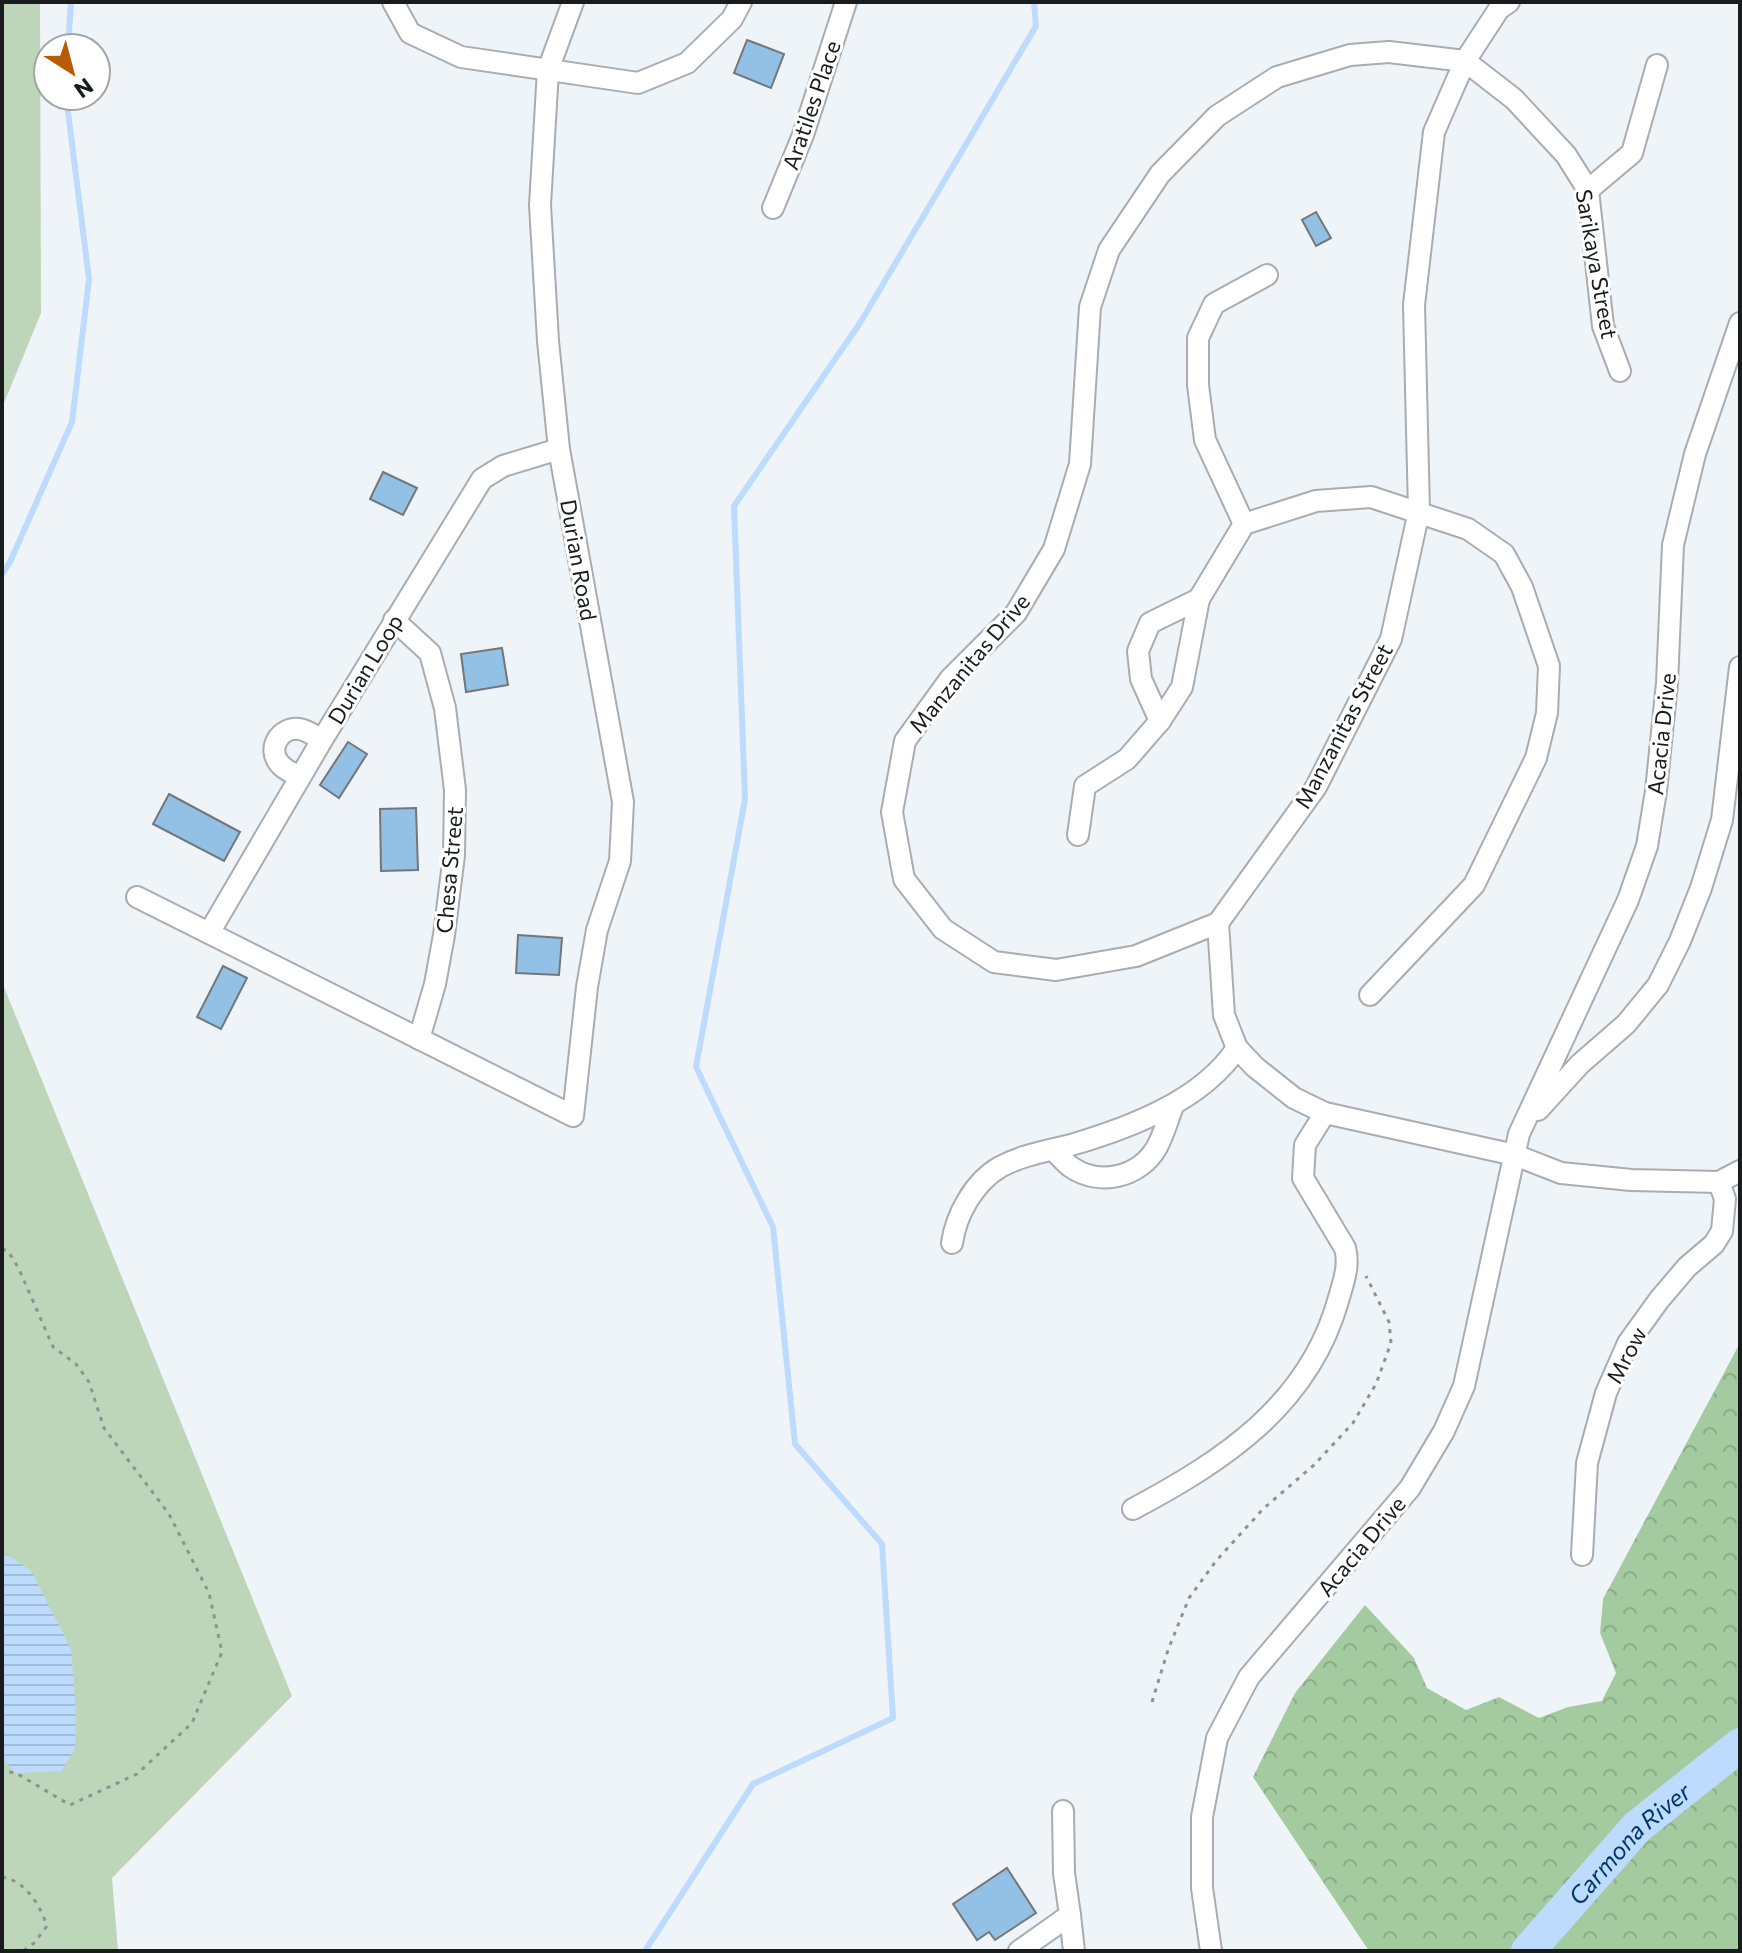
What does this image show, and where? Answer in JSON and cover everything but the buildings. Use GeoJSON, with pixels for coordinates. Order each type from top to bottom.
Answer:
{"type":"FeatureCollection","features":[{"type":"Feature","properties":{"kind":"street"},"geometry":{"type":"LineString","coordinates":[[393,2],[410,33],[461,57],[638,83],[687,63],[732,19],[741,2]]}},
{"type":"Feature","properties":{"kind":"street","name":"Durian Road"},"geometry":{"type":"LineString","coordinates":[[419,1039],[573,1116],[587,987],[597,930],[620,861],[623,802],[559,449],[548,341],[540,205],[548,70],[573,2]]}},
{"type":"Feature","properties":{"kind":"street","name":"Aratiles Place"},"geometry":{"type":"LineString","coordinates":[[773,208],[803,135],[846,2]]}},
{"type":"Feature","properties":{"kind":"street","name":"Manzanitas Street"},"geometry":{"type":"LineString","coordinates":[[1218,923],[1316,787],[1391,639],[1419,511],[1414,305],[1434,132],[1465,61],[1499,9],[1509,2]]}},
{"type":"Feature","properties":{"kind":"street","name":"Manzanitas Drive"},"geometry":{"type":"LineString","coordinates":[[1218,923],[1136,956],[1056,970],[994,962],[943,929],[904,879],[892,812],[905,741],[950,679],[1016,613],[1054,549],[1080,464],[1090,307],[1109,250],[1160,174],[1217,116],[1277,77],[1350,55],[1389,52],[1465,61]]}},
{"type":"Feature","properties":{"kind":"street","name":"Sarikaya Street"},"geometry":{"type":"LineString","coordinates":[[1465,61],[1514,99],[1566,155],[1588,190],[1603,326],[1620,371]]}},
{"type":"Feature","properties":{"kind":"street"},"geometry":{"type":"LineString","coordinates":[[1588,190],[1632,153],[1657,65]]}},
{"type":"Feature","properties":{"kind":"street"},"geometry":{"type":"LineString","coordinates":[[1244,524],[1205,440],[1198,385],[1198,338],[1214,304],[1267,275]]}},
{"type":"Feature","properties":{"kind":"street","name":"Acacia Drive"},"geometry":{"type":"LineString","coordinates":[[1211,1951],[1202,1888],[1202,1817],[1217,1738],[1249,1677],[1410,1488],[1444,1431],[1464,1386],[1522,1128],[1628,900],[1647,846],[1667,683],[1673,545],[1695,454],[1740,323]]}},
{"type":"Feature","properties":{"kind":"street","name":"Durian Loop"},"geometry":{"type":"LineString","coordinates":[[209,933],[394,620],[482,479],[503,466],[559,449]]}},
{"type":"Feature","properties":{"kind":"street"},"geometry":{"type":"LineString","coordinates":[[1078,835],[1085,786],[1127,759],[1160,721],[1182,687],[1199,599],[1244,524],[1316,501],[1371,497],[1468,529],[1504,554],[1522,587],[1549,666],[1547,713],[1536,758],[1474,885],[1370,995]]}},
{"type":"Feature","properties":{"kind":"street"},"geometry":{"type":"LineString","coordinates":[[1160,721],[1141,679],[1138,651],[1150,623],[1199,599]]}},
{"type":"Feature","properties":{"kind":"street","name":"Chesa Street"},"geometry":{"type":"LineString","coordinates":[[394,620],[430,653],[445,708],[455,790],[454,855],[444,935],[435,984],[419,1039]]}},
{"type":"Feature","properties":{"kind":"street","name":"Acacia Drive"},"geometry":{"type":"LineString","coordinates":[[1522,1128],[1580,1064],[1626,1024],[1658,985],[1680,941],[1701,888],[1722,820],[1740,667]]}},
{"type":"Feature","properties":{"kind":"street"},"geometry":{"type":"LineString","coordinates":[[300,777],[281,767],[274,751],[280,736],[295,729],[304,730],[322,740]]}},
{"type":"Feature","properties":{"kind":"street"},"geometry":{"type":"LineString","coordinates":[[137,897],[419,1039]]}},
{"type":"Feature","properties":{"kind":"street"},"geometry":{"type":"LineString","coordinates":[[1218,923],[1224,1015],[1237,1048],[1255,1067],[1294,1098],[1325,1113],[1515,1155],[1561,1173],[1631,1180],[1719,1182],[1740,1171]]}},
{"type":"Feature","properties":{"kind":"street"},"geometry":{"type":"LineString","coordinates":[[952,1243],[955,1226],[965,1204],[998,1168],[1024,1157],[1123,1128],[1173,1106],[1227,1063],[1237,1048]]}},
{"type":"Feature","properties":{"kind":"street"},"geometry":{"type":"LineString","coordinates":[[1053,1150],[1083,1173],[1101,1178],[1127,1175],[1157,1148],[1173,1106]]}},
{"type":"Feature","properties":{"kind":"street"},"geometry":{"type":"LineString","coordinates":[[1133,1509],[1189,1479],[1230,1452],[1264,1423],[1309,1365],[1331,1327],[1349,1260],[1303,1178],[1305,1145],[1325,1113]]}},
{"type":"Feature","properties":{"kind":"street","name":"Mrow"},"geometry":{"type":"LineString","coordinates":[[1582,1555],[1587,1463],[1606,1393],[1628,1343],[1659,1300],[1687,1267],[1714,1244],[1722,1231],[1725,1199],[1719,1182]]}},
{"type":"Feature","properties":{"kind":"street"},"geometry":{"type":"LineString","coordinates":[[1063,1811],[1064,1873],[1074,1951]]}},
{"type":"Feature","properties":{"kind":"street"},"geometry":{"type":"LineString","coordinates":[[1019,1951],[1070,1915]]}},
{"type":"Feature","properties":{"kind":"path"},"geometry":{"type":"LineString","coordinates":[[2,1249],[8,1251],[19,1269],[53,1347],[76,1364],[89,1382],[104,1428],[169,1514],[209,1593],[222,1652],[192,1723],[137,1774],[70,1805],[16,1773],[2,1771]]}},
{"type":"Feature","properties":{"kind":"path"},"geometry":{"type":"LineString","coordinates":[[1152,1702],[1189,1598],[1216,1561],[1263,1509],[1314,1465],[1353,1423],[1376,1384],[1391,1343],[1389,1322],[1365,1275],[1349,1260]]}},
{"type":"Feature","properties":{"kind":"path"},"geometry":{"type":"LineString","coordinates":[[2,1877],[15,1880],[38,1904],[47,1926],[23,1951]]}},
{"type":"Feature","properties":{"kind":"green space"},"geometry":{"type":"Polygon","coordinates":[[[2,2],[40,2],[40,32],[32,32],[32,112],[40,112],[41,313],[2,408],[2,2]]]}},
{"type":"Feature","properties":{"kind":"green space"},"geometry":{"type":"Polygon","coordinates":[[[2,982],[292,1696],[112,1878],[118,1951],[2,1951],[2,982]]]}},
{"type":"Feature","properties":{"kind":"green space"},"geometry":{"type":"Polygon","coordinates":[[[1740,1343],[1740,1951],[1369,1951],[1253,1777],[1295,1693],[1365,1605],[1414,1658],[1427,1688],[1466,1710],[1499,1697],[1539,1718],[1568,1707],[1602,1701],[1616,1673],[1600,1633],[1603,1599],[1740,1343]]]}},
{"type":"Feature","properties":{"kind":"water"},"geometry":{"type":"Polygon","coordinates":[[[8,1555],[31,1571],[71,1649],[75,1749],[61,1771],[16,1773],[2,1758],[2,1558],[8,1555]]]}},
{"type":"Feature","properties":{"kind":"waterway"},"geometry":{"type":"LineString","coordinates":[[69,32],[71,2]]}},
{"type":"Feature","properties":{"kind":"waterway"},"geometry":{"type":"LineString","coordinates":[[645,1951],[753,1784],[893,1718],[882,1544],[795,1444],[773,1227],[696,1067],[745,799],[734,506],[860,323],[1036,26],[1034,2]]}},
{"type":"Feature","properties":{"kind":"waterway"},"geometry":{"type":"LineString","coordinates":[[2,574],[72,422],[89,279],[68,112]]}},
{"type":"Feature","properties":{"kind":"waterway","name":"Carmona River"},"geometry":{"type":"LineString","coordinates":[[1528,1951],[1637,1827],[1740,1745]]}}]}
